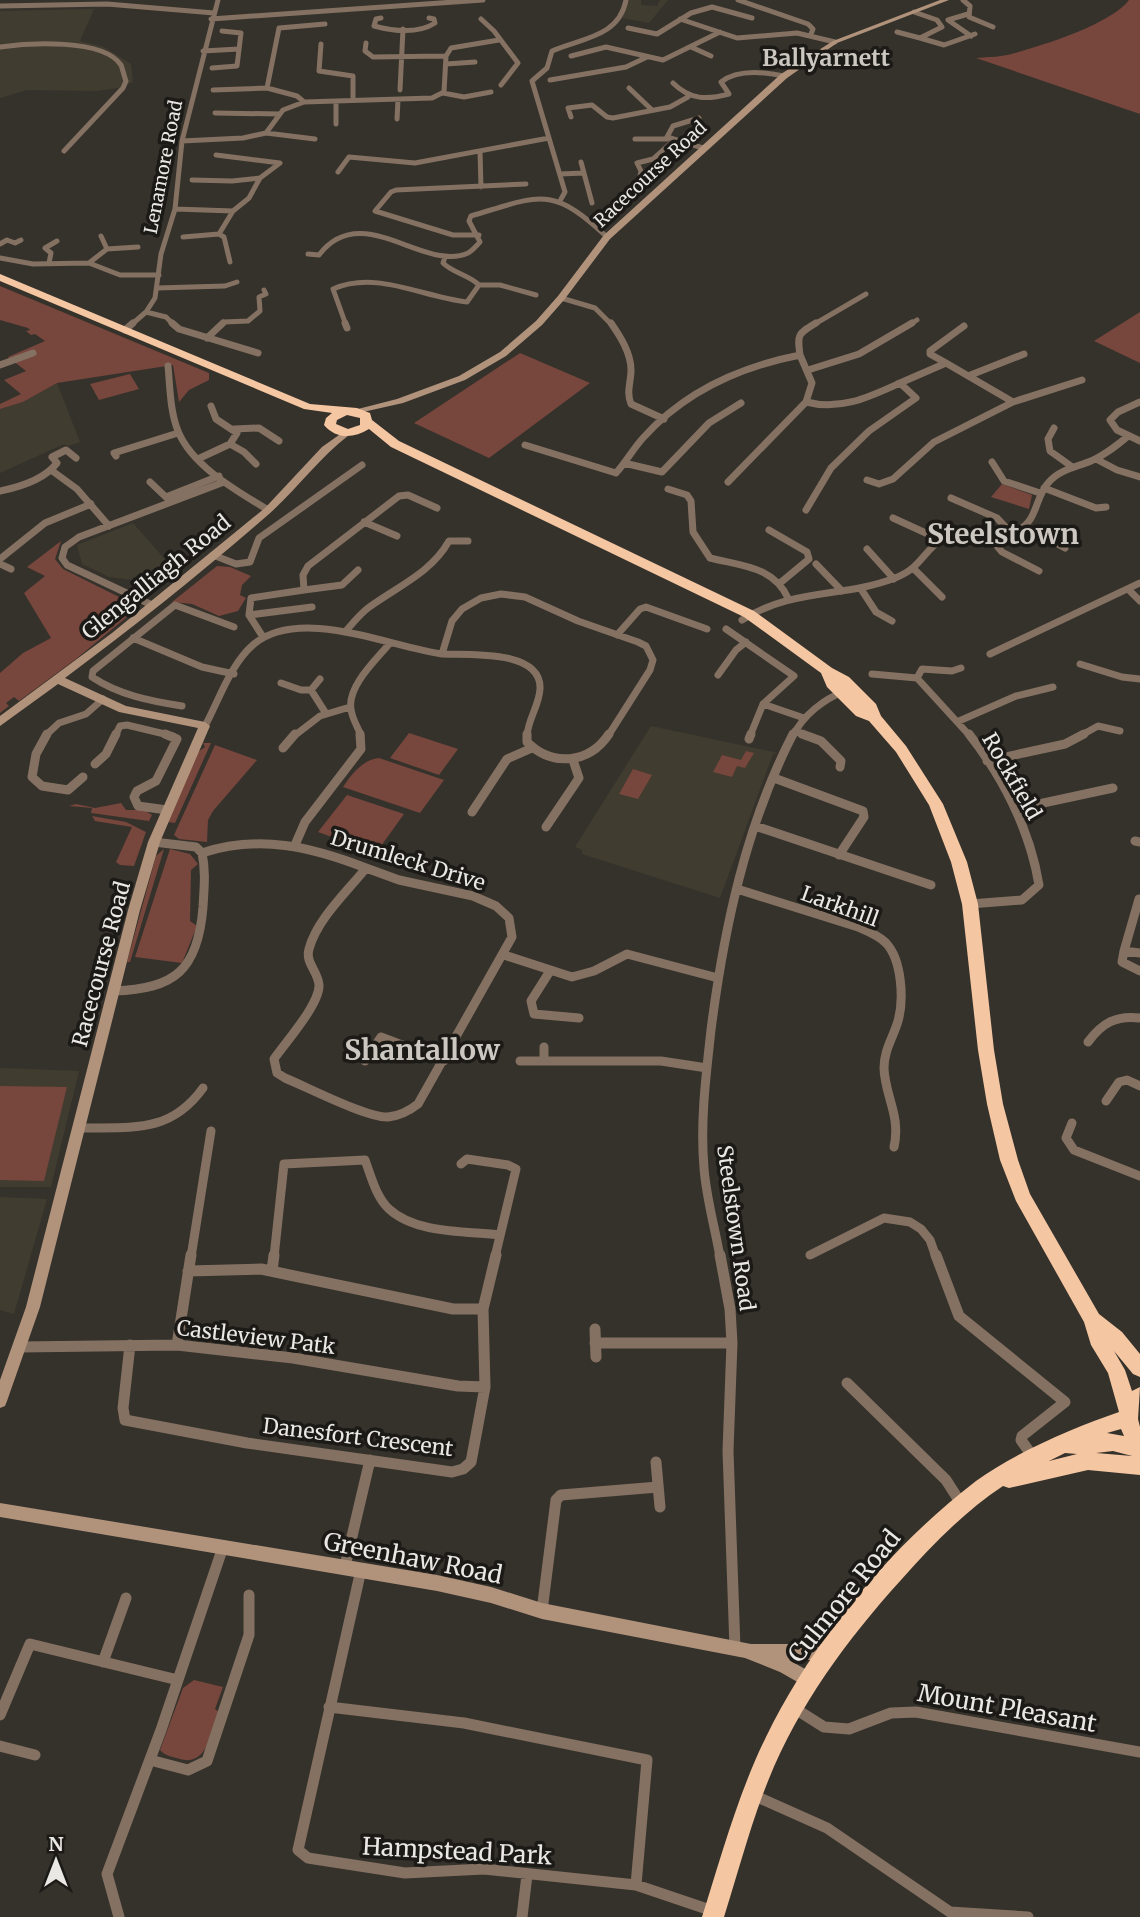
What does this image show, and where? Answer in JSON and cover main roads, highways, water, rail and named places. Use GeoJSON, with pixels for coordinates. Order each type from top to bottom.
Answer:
{"type":"FeatureCollection","features":[{"type":"Feature","properties":{"kind":"highway"},"geometry":{"type":"LineString","coordinates":[[0,276],[308,407],[359,416],[395,444]]}},
{"type":"Feature","properties":{"kind":"highway"},"geometry":{"type":"LineString","coordinates":[[308,407],[331,426],[395,444],[655,568],[783,637],[827,671],[832,684],[846,690],[861,713],[874,718],[901,749],[936,804],[959,862],[970,904],[986,1050],[995,1104],[1009,1160],[1022,1196],[1093,1320],[1100,1345],[1116,1370],[1131,1408],[1130,1431],[1140,1443]]}},
{"type":"Feature","properties":{"kind":"highway"},"geometry":{"type":"LineString","coordinates":[[331,426],[331,418],[359,416]]}},
{"type":"Feature","properties":{"kind":"highway"},"geometry":{"type":"LineString","coordinates":[[349,433],[363,429],[359,416]]}},
{"type":"Feature","properties":{"kind":"highway"},"geometry":{"type":"LineString","coordinates":[[1093,1320],[1115,1338],[1140,1368]]}},
{"type":"Feature","properties":{"kind":"highway","name":"Culmore Road"},"geometry":{"type":"LineString","coordinates":[[714,1914],[752,1794],[792,1707],[827,1652],[856,1614],[922,1541],[984,1487],[1034,1459],[1103,1426],[1131,1408]]}},
{"type":"Feature","properties":{"kind":"highway","name":"Culmore Road"},"geometry":{"type":"LineString","coordinates":[[1059,1447],[1113,1442],[1140,1449]]}},
{"type":"Feature","properties":{"kind":"highway"},"geometry":{"type":"LineString","coordinates":[[984,1487],[1028,1473],[1079,1462],[1110,1461],[1140,1466]]}},
{"type":"Feature","properties":{"kind":"main road","name":"Racecourse Road"},"geometry":{"type":"LineString","coordinates":[[359,416],[400,401]]}},
{"type":"Feature","properties":{"kind":"main road","name":"Glengalliagh Road"},"geometry":{"type":"LineString","coordinates":[[325,449],[331,426]]}},
{"type":"Feature","properties":{"kind":"main road","name":"Glengalliagh Road"},"geometry":{"type":"LineString","coordinates":[[0,722],[152,605],[268,510],[325,449],[349,433]]}},
{"type":"Feature","properties":{"kind":"main road","name":"Racecourse Road"},"geometry":{"type":"LineString","coordinates":[[0,1401],[4,1381],[20,1347],[33,1307],[154,842],[205,726],[123,709],[62,676]]}},
{"type":"Feature","properties":{"kind":"main road","name":"Greenhaw Road"},"geometry":{"type":"LineString","coordinates":[[0,1510],[353,1568],[491,1595],[542,1611],[740,1649],[785,1665],[808,1680]]}},
{"type":"Feature","properties":{"kind":"main road"},"geometry":{"type":"LineString","coordinates":[[740,1649],[827,1652]]}},
{"type":"Feature","properties":{"kind":"district","name":"Ballyarnett"},"geometry":{"type":"Point","coordinates":[826,57]}},
{"type":"Feature","properties":{"kind":"district","name":"Steelstown"},"geometry":{"type":"Point","coordinates":[1003,534]}},
{"type":"Feature","properties":{"kind":"district","name":"Shantallow"},"geometry":{"type":"Point","coordinates":[422,1050]}}]}
